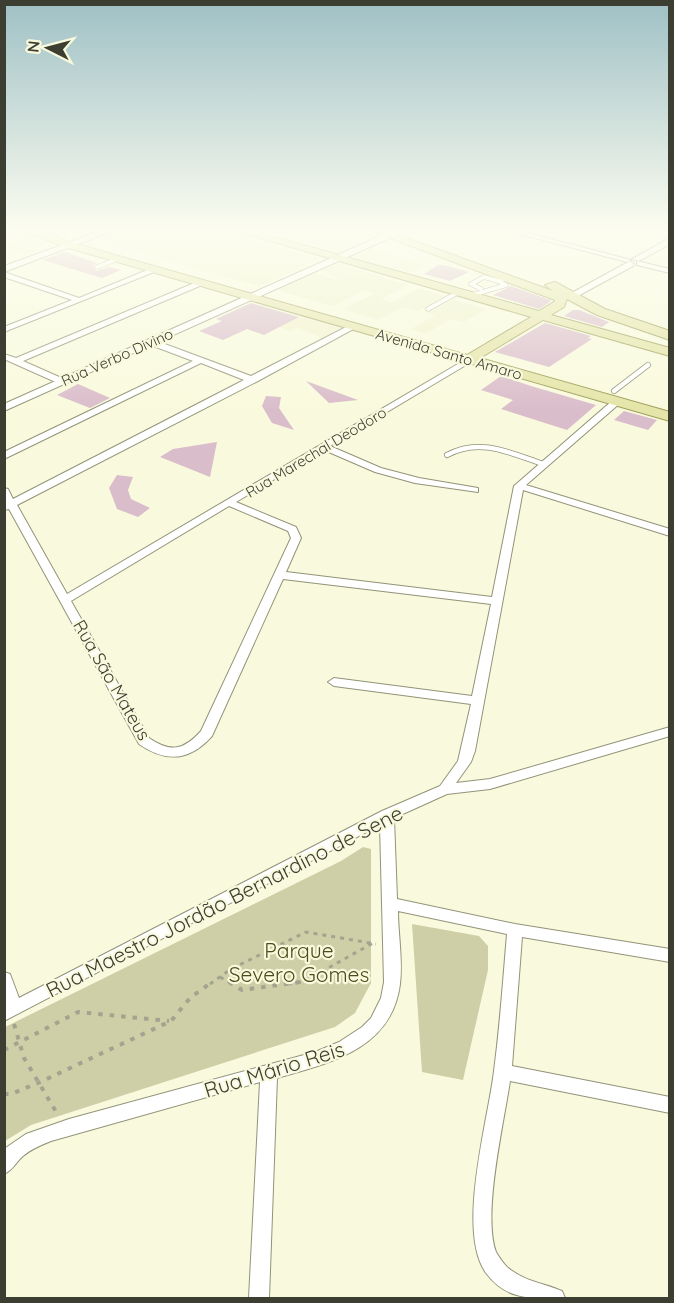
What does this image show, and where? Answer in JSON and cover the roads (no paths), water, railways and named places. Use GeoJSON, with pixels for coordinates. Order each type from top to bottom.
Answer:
{"type":"FeatureCollection","features":[{"type":"Feature","properties":{"kind":"main road","name":"Avenida Santo Amaro"},"geometry":{"type":"LineString","coordinates":[[221,289],[353,327],[474,356]]}},
{"type":"Feature","properties":{"kind":"main road","name":"Avenida Santo Amaro"},"geometry":{"type":"LineString","coordinates":[[258,289],[474,356],[615,396],[669,407]]}},
{"type":"Feature","properties":{"kind":"main road"},"geometry":{"type":"LineString","coordinates":[[442,289],[669,352]]}},
{"type":"Feature","properties":{"kind":"main road"},"geometry":{"type":"LineString","coordinates":[[534,289],[568,298]]}},
{"type":"Feature","properties":{"kind":"main road"},"geometry":{"type":"LineString","coordinates":[[544,289],[669,336]]}},
{"type":"Feature","properties":{"kind":"main road","name":"Rua Marechal Deodoro"},"geometry":{"type":"LineString","coordinates":[[474,356],[568,298]]}},
{"type":"Feature","properties":{"kind":"main road","name":"Avenida Santo Amaro"},"geometry":{"type":"LineString","coordinates":[[615,396],[669,417]]}},
{"type":"Feature","properties":{"kind":"street"},"geometry":{"type":"LineString","coordinates":[[47,289],[79,300]]}},
{"type":"Feature","properties":{"kind":"street"},"geometry":{"type":"LineString","coordinates":[[4,330],[107,289]]}},
{"type":"Feature","properties":{"kind":"street"},"geometry":{"type":"LineString","coordinates":[[17,361],[185,289]]}},
{"type":"Feature","properties":{"kind":"street","name":"Rua Verbo Divino"},"geometry":{"type":"LineString","coordinates":[[4,408],[265,289]]}},
{"type":"Feature","properties":{"kind":"street","name":"Rua Marechal Deodoro"},"geometry":{"type":"LineString","coordinates":[[568,298],[584,289]]}},
{"type":"Feature","properties":{"kind":"street"},"geometry":{"type":"LineString","coordinates":[[8,505],[353,327]]}},
{"type":"Feature","properties":{"kind":"street"},"geometry":{"type":"LineString","coordinates":[[151,342],[253,380]]}},
{"type":"Feature","properties":{"kind":"street"},"geometry":{"type":"LineString","coordinates":[[4,356],[63,382]]}},
{"type":"Feature","properties":{"kind":"street","name":"Rua Marechal Deodoro"},"geometry":{"type":"LineString","coordinates":[[66,599],[325,447],[474,356]]}},
{"type":"Feature","properties":{"kind":"street"},"geometry":{"type":"LineString","coordinates":[[4,456],[199,361]]}},
{"type":"Feature","properties":{"kind":"street"},"geometry":{"type":"LineString","coordinates":[[445,789],[464,762],[494,601],[519,486],[615,396]]}},
{"type":"Feature","properties":{"kind":"street"},"geometry":{"type":"LineString","coordinates":[[325,447],[378,470],[418,481],[474,490]]}},
{"type":"Feature","properties":{"kind":"street"},"geometry":{"type":"LineString","coordinates":[[519,486],[669,533]]}},
{"type":"Feature","properties":{"kind":"street","name":"Rua São Mateus"},"geometry":{"type":"LineString","coordinates":[[4,491],[8,505],[66,599],[144,741],[153,748],[172,754],[191,749],[207,733],[297,538],[294,531],[230,503]]}},
{"type":"Feature","properties":{"kind":"street"},"geometry":{"type":"LineString","coordinates":[[280,575],[494,601]]}},
{"type":"Feature","properties":{"kind":"street"},"geometry":{"type":"LineString","coordinates":[[334,682],[477,701]]}},
{"type":"Feature","properties":{"kind":"street"},"geometry":{"type":"LineString","coordinates":[[445,789],[490,784],[669,730]]}},
{"type":"Feature","properties":{"kind":"street","name":"Rua Maestro Jordão Bernardino de Sene"},"geometry":{"type":"LineString","coordinates":[[10,1012],[387,815],[445,789]]}},
{"type":"Feature","properties":{"kind":"street","name":"Rua Mário Reis"},"geometry":{"type":"LineString","coordinates":[[4,1165],[24,1145],[69,1126],[317,1059],[353,1044],[374,1028],[390,999],[382,945],[390,903],[387,815]]}},
{"type":"Feature","properties":{"kind":"street"},"geometry":{"type":"LineString","coordinates":[[390,903],[515,930],[669,956]]}},
{"type":"Feature","properties":{"kind":"street"},"geometry":{"type":"LineString","coordinates":[[515,930],[502,1072],[483,1212],[482,1241],[488,1258],[501,1275],[532,1293],[555,1299]]}},
{"type":"Feature","properties":{"kind":"street"},"geometry":{"type":"LineString","coordinates":[[4,979],[10,1012]]}},
{"type":"Feature","properties":{"kind":"street"},"geometry":{"type":"LineString","coordinates":[[502,1072],[669,1105]]}},
{"type":"Feature","properties":{"kind":"street"},"geometry":{"type":"LineString","coordinates":[[259,1299],[269,1073]]}},
{"type":"Feature","properties":{"kind":"lane"},"geometry":{"type":"LineString","coordinates":[[428,309],[482,289],[496,289]]}},
{"type":"Feature","properties":{"kind":"lane"},"geometry":{"type":"LineString","coordinates":[[615,396],[648,365]]}},
{"type":"Feature","properties":{"kind":"lane"},"geometry":{"type":"LineString","coordinates":[[447,455],[459,446],[477,444],[543,464]]}},
{"type":"Feature","properties":{"kind":"park label","name":"Parque Severo Gomes"},"geometry":{"type":"Point","coordinates":[299,962]}}]}
